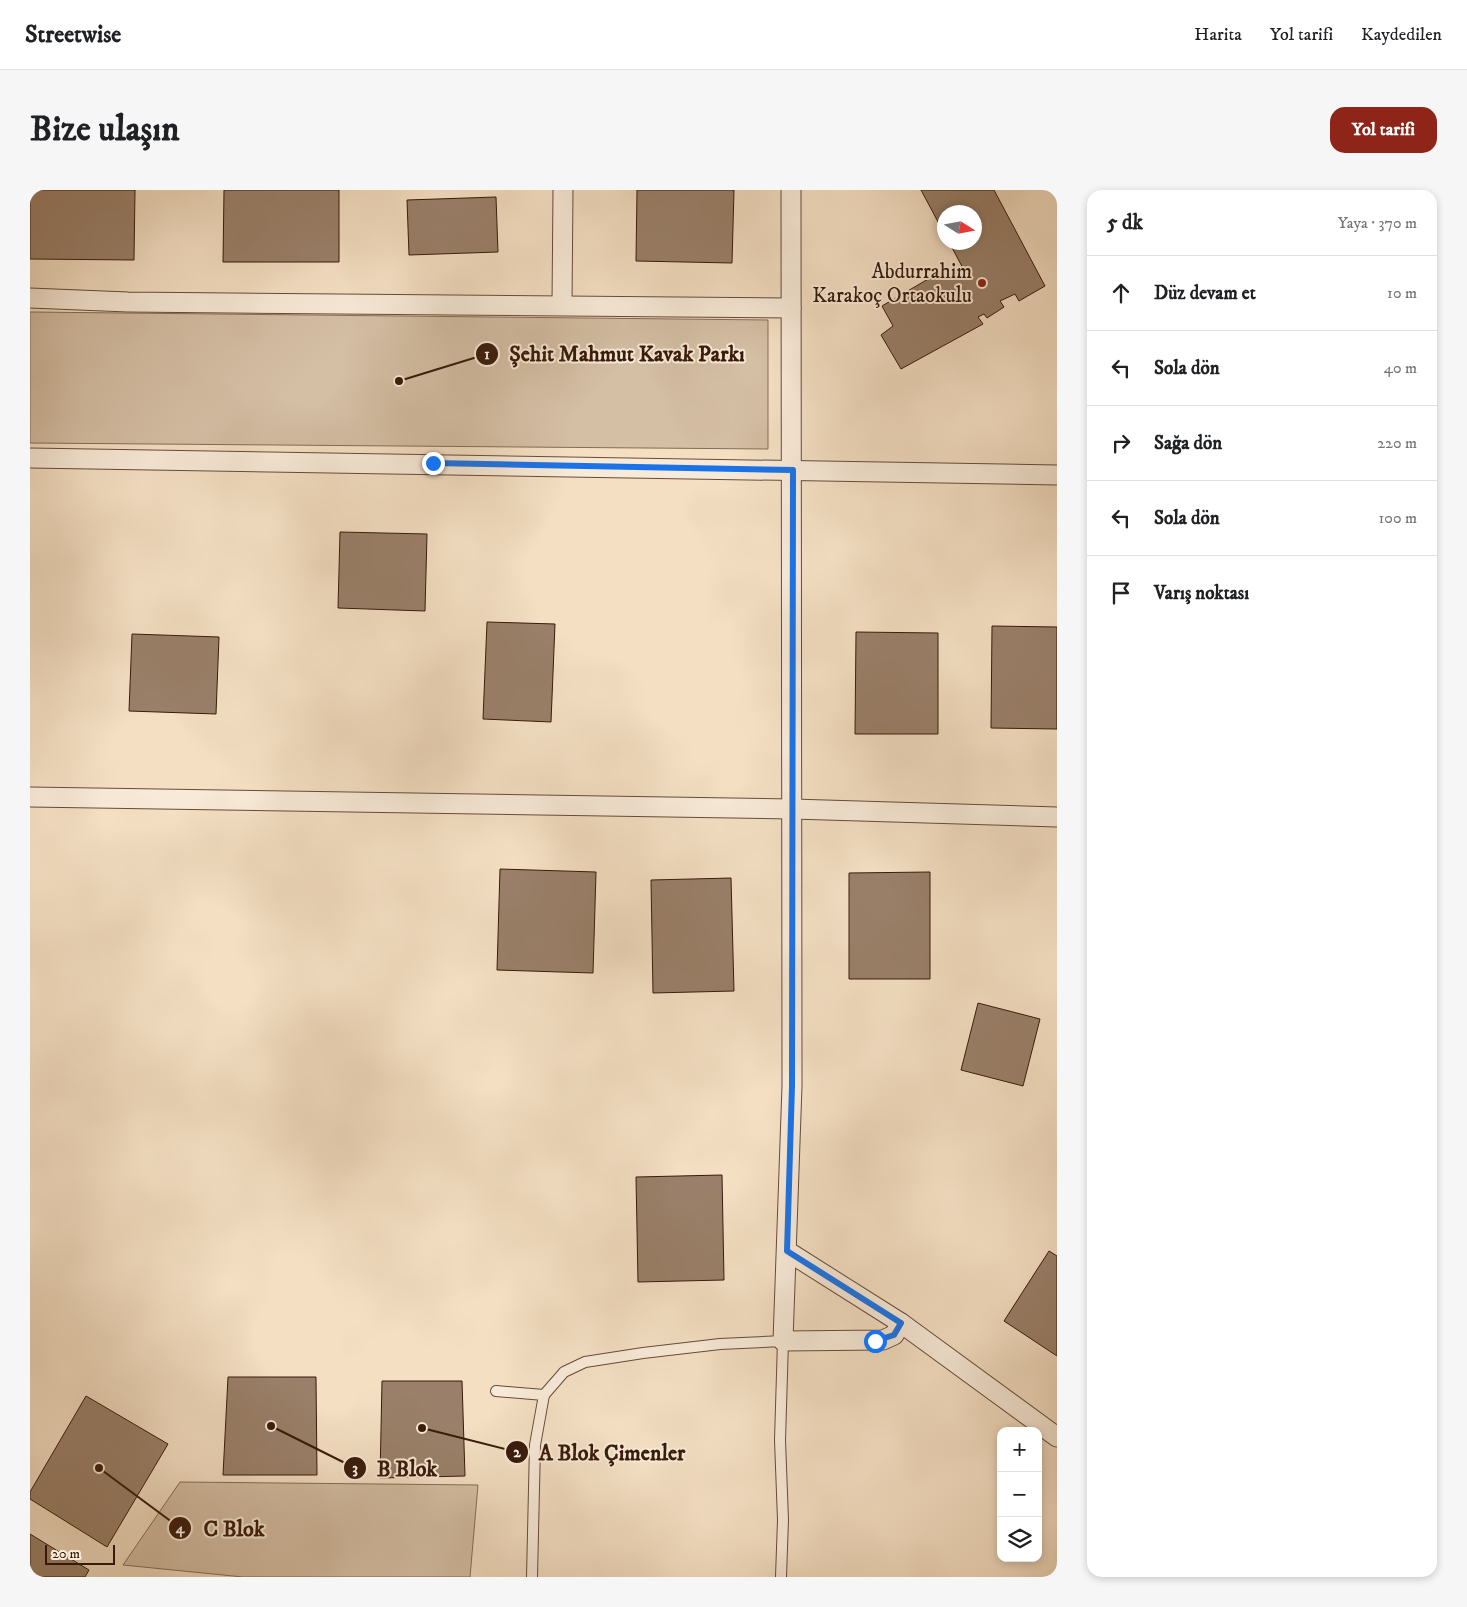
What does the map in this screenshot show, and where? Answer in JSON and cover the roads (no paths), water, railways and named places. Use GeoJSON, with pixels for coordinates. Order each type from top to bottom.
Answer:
{"type":"FeatureCollection","features":[{"type":"Feature","properties":{"kind":"street"},"geometry":{"type":"LineString","coordinates":[[562,305],[563,190]]}},
{"type":"Feature","properties":{"kind":"street"},"geometry":{"type":"LineString","coordinates":[[791,190],[793,470],[792,1086],[783,1341],[883,1340],[894,1335],[901,1323]]}},
{"type":"Feature","properties":{"kind":"street"},"geometry":{"type":"LineString","coordinates":[[30,298],[128,302],[791,308]]}},
{"type":"Feature","properties":{"kind":"street"},"geometry":{"type":"LineString","coordinates":[[30,458],[1057,475]]}},
{"type":"Feature","properties":{"kind":"street"},"geometry":{"type":"LineString","coordinates":[[30,797],[792,809],[1057,817]]}},
{"type":"Feature","properties":{"kind":"street"},"geometry":{"type":"LineString","coordinates":[[787,1251],[901,1323],[1057,1437]]}},
{"type":"Feature","properties":{"kind":"lane"},"geometry":{"type":"LineString","coordinates":[[532,1577],[535,1445],[544,1395],[564,1372],[585,1362],[710,1345],[783,1341],[780,1440],[783,1520],[781,1577]]}},
{"type":"Feature","properties":{"kind":"lane"},"geometry":{"type":"LineString","coordinates":[[496,1390],[544,1395]]}},
{"type":"Feature","properties":{"kind":"place","name":"Abdurrahim Karakoç Ortaokulu"},"geometry":{"type":"Point","coordinates":[982,283]}},
{"type":"Feature","properties":{"kind":"place","name":"Şehit Mahmut Kavak Parkı"},"geometry":{"type":"Point","coordinates":[399,381]}},
{"type":"Feature","properties":{"kind":"place","name":"B Blok"},"geometry":{"type":"Point","coordinates":[271,1426]}},
{"type":"Feature","properties":{"kind":"place","name":"A Blok Çimenler"},"geometry":{"type":"Point","coordinates":[422,1428]}},
{"type":"Feature","properties":{"kind":"place","name":"C Blok"},"geometry":{"type":"Point","coordinates":[99,1468]}}]}
